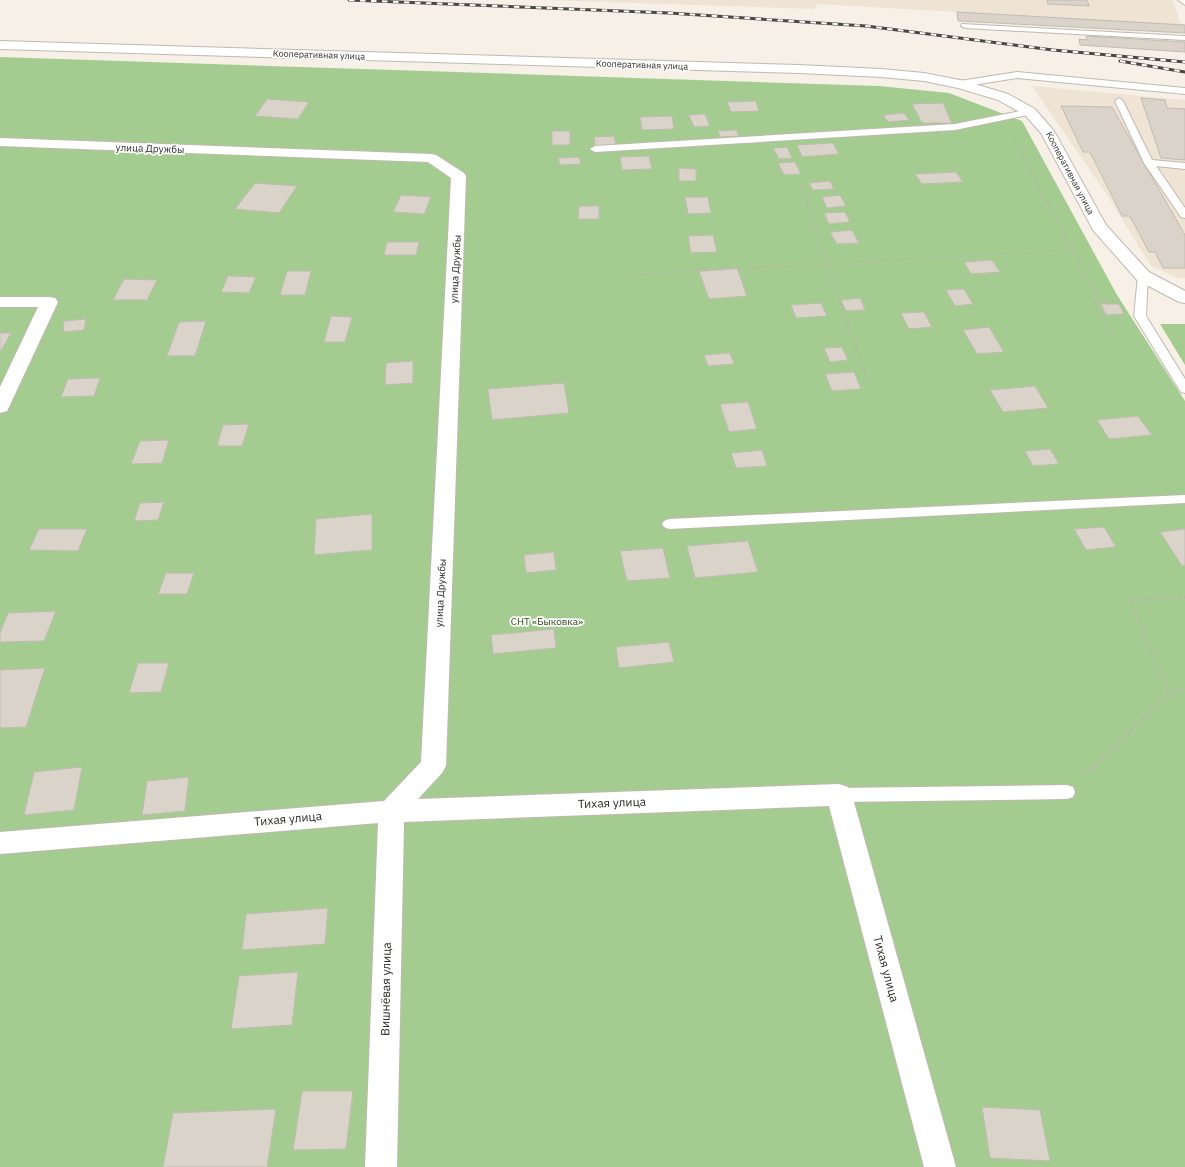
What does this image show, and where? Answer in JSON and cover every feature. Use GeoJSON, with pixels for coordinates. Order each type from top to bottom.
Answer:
{"type":"FeatureCollection","features":[{"type":"Feature","properties":{"kind":"street","name":"Кооперативная улица"},"geometry":{"type":"LineString","coordinates":[[0,45],[799,69],[881,73],[924,77],[960,84],[1003,97],[1030,112],[1047,131],[1098,227],[1143,276],[1185,298]]}},
{"type":"Feature","properties":{"kind":"street","name":"улица Дружбы"},"geometry":{"type":"LineString","coordinates":[[0,142],[431,158],[459,176],[432,766],[391,810]]}},
{"type":"Feature","properties":{"kind":"street"},"geometry":{"type":"LineString","coordinates":[[0,302],[49,302],[0,407]]}},
{"type":"Feature","properties":{"kind":"street","name":"Тихая улица"},"geometry":{"type":"LineString","coordinates":[[0,842],[391,810],[839,795],[940,1167]]}},
{"type":"Feature","properties":{"kind":"street","name":"Вишнёвая улица"},"geometry":{"type":"LineString","coordinates":[[382,1167],[391,810]]}},
{"type":"Feature","properties":{"kind":"lane"},"geometry":{"type":"LineString","coordinates":[[1182,0],[1185,3]]}},
{"type":"Feature","properties":{"kind":"lane"},"geometry":{"type":"LineString","coordinates":[[965,26],[1185,38]]}},
{"type":"Feature","properties":{"kind":"lane"},"geometry":{"type":"LineString","coordinates":[[960,84],[1017,75],[1185,91]]}},
{"type":"Feature","properties":{"kind":"lane"},"geometry":{"type":"LineString","coordinates":[[1119,101],[1149,163],[1185,215]]}},
{"type":"Feature","properties":{"kind":"lane"},"geometry":{"type":"LineString","coordinates":[[595,149],[955,127],[1030,112]]}},
{"type":"Feature","properties":{"kind":"lane"},"geometry":{"type":"LineString","coordinates":[[1149,163],[1185,166]]}},
{"type":"Feature","properties":{"kind":"lane"},"geometry":{"type":"LineString","coordinates":[[1143,276],[1140,316],[1185,390]]}},
{"type":"Feature","properties":{"kind":"lane"},"geometry":{"type":"LineString","coordinates":[[669,524],[1185,499]]}},
{"type":"Feature","properties":{"kind":"lane"},"geometry":{"type":"LineString","coordinates":[[839,795],[1067,792]]}},
{"type":"Feature","properties":{"kind":"path"},"geometry":{"type":"LineString","coordinates":[[1011,134],[1100,302],[1094,302],[1115,341]]}},
{"type":"Feature","properties":{"kind":"path"},"geometry":{"type":"LineString","coordinates":[[801,183],[826,263],[870,387]]}},
{"type":"Feature","properties":{"kind":"path"},"geometry":{"type":"LineString","coordinates":[[625,275],[1073,250]]}},
{"type":"Feature","properties":{"kind":"path"},"geometry":{"type":"LineString","coordinates":[[1169,693],[1130,600],[1185,597]]}},
{"type":"Feature","properties":{"kind":"path"},"geometry":{"type":"LineString","coordinates":[[1067,792],[1169,693],[1185,690]]}},
{"type":"Feature","properties":{"kind":"shaded area"},"geometry":{"type":"Polygon","coordinates":[[[546,0],[1173,0],[1181,25],[817,4],[814,9],[546,0]]]}},
{"type":"Feature","properties":{"kind":"shaded area"},"geometry":{"type":"Polygon","coordinates":[[[1032,86],[1185,100],[1185,278],[1178,278],[1151,266],[1107,195],[1032,86]]]}},
{"type":"Feature","properties":{"kind":"green space","name":"СНТ «Быковка»"},"geometry":{"type":"Polygon","coordinates":[[[0,57],[879,86],[949,93],[1022,121],[1117,295],[1185,401],[1185,1167],[0,1167],[0,57]]]}},
{"type":"Feature","properties":{"kind":"green space"},"geometry":{"type":"Polygon","coordinates":[[[1160,324],[1185,324],[1185,365],[1160,324]]]}},
{"type":"Feature","properties":{"kind":"building"},"geometry":{"type":"Polygon","coordinates":[[[1047,0],[1087,0],[1089,6],[1048,4],[1047,0]]]}},
{"type":"Feature","properties":{"kind":"building"},"geometry":{"type":"Polygon","coordinates":[[[957,12],[1185,25],[1185,33],[958,21],[957,12]]]}},
{"type":"Feature","properties":{"kind":"building"},"geometry":{"type":"Polygon","coordinates":[[[1086,36],[1185,42],[1185,52],[1080,45],[1079,39],[1087,40],[1086,36]]]}},
{"type":"Feature","properties":{"kind":"building"},"geometry":{"type":"Polygon","coordinates":[[[1141,98],[1165,100],[1167,108],[1185,109],[1185,160],[1161,158],[1141,98]]]}},
{"type":"Feature","properties":{"kind":"building"},"geometry":{"type":"Polygon","coordinates":[[[267,99],[309,102],[298,119],[255,116],[267,99]]]}},
{"type":"Feature","properties":{"kind":"building"},"geometry":{"type":"Polygon","coordinates":[[[756,101],[759,111],[731,112],[727,102],[756,101]]]}},
{"type":"Feature","properties":{"kind":"building"},"geometry":{"type":"Polygon","coordinates":[[[943,103],[952,123],[922,123],[912,104],[943,103]]]}},
{"type":"Feature","properties":{"kind":"building"},"geometry":{"type":"Polygon","coordinates":[[[1061,106],[1112,107],[1185,235],[1185,268],[1163,268],[1155,252],[1149,252],[1130,216],[1122,216],[1090,152],[1083,152],[1061,106]]]}},
{"type":"Feature","properties":{"kind":"building"},"geometry":{"type":"Polygon","coordinates":[[[904,113],[909,120],[888,122],[883,115],[904,113]]]}},
{"type":"Feature","properties":{"kind":"building"},"geometry":{"type":"Polygon","coordinates":[[[705,114],[710,126],[694,127],[689,115],[705,114]]]}},
{"type":"Feature","properties":{"kind":"building"},"geometry":{"type":"Polygon","coordinates":[[[672,116],[674,129],[642,130],[640,117],[672,116]]]}},
{"type":"Feature","properties":{"kind":"building"},"geometry":{"type":"Polygon","coordinates":[[[736,130],[739,136],[720,137],[718,131],[736,130]]]}},
{"type":"Feature","properties":{"kind":"building"},"geometry":{"type":"Polygon","coordinates":[[[552,131],[570,131],[570,145],[552,145],[552,131]]]}},
{"type":"Feature","properties":{"kind":"building"},"geometry":{"type":"Polygon","coordinates":[[[614,136],[616,145],[595,146],[594,137],[614,136]]]}},
{"type":"Feature","properties":{"kind":"building"},"geometry":{"type":"Polygon","coordinates":[[[833,143],[839,154],[802,157],[797,145],[833,143]]]}},
{"type":"Feature","properties":{"kind":"building"},"geometry":{"type":"Polygon","coordinates":[[[787,147],[792,158],[779,159],[773,148],[787,147]]]}},
{"type":"Feature","properties":{"kind":"building"},"geometry":{"type":"Polygon","coordinates":[[[649,156],[652,169],[622,170],[620,157],[649,156]]]}},
{"type":"Feature","properties":{"kind":"building"},"geometry":{"type":"Polygon","coordinates":[[[579,157],[581,164],[560,165],[558,158],[579,157]]]}},
{"type":"Feature","properties":{"kind":"building"},"geometry":{"type":"Polygon","coordinates":[[[795,162],[801,174],[784,175],[778,163],[795,162]]]}},
{"type":"Feature","properties":{"kind":"building"},"geometry":{"type":"Polygon","coordinates":[[[679,168],[696,169],[696,181],[679,181],[679,168]]]}},
{"type":"Feature","properties":{"kind":"building"},"geometry":{"type":"Polygon","coordinates":[[[956,172],[963,182],[922,184],[915,174],[956,172]]]}},
{"type":"Feature","properties":{"kind":"building"},"geometry":{"type":"Polygon","coordinates":[[[830,181],[834,189],[813,190],[809,183],[830,181]]]}},
{"type":"Feature","properties":{"kind":"building"},"geometry":{"type":"Polygon","coordinates":[[[255,183],[297,186],[279,213],[235,209],[255,183]]]}},
{"type":"Feature","properties":{"kind":"building"},"geometry":{"type":"Polygon","coordinates":[[[401,195],[431,197],[424,214],[393,212],[401,195]]]}},
{"type":"Feature","properties":{"kind":"building"},"geometry":{"type":"Polygon","coordinates":[[[840,195],[846,206],[827,208],[822,197],[840,195]]]}},
{"type":"Feature","properties":{"kind":"building"},"geometry":{"type":"Polygon","coordinates":[[[685,197],[708,197],[711,213],[688,214],[685,197]]]}},
{"type":"Feature","properties":{"kind":"building"},"geometry":{"type":"Polygon","coordinates":[[[579,206],[599,206],[599,219],[578,219],[579,206]]]}},
{"type":"Feature","properties":{"kind":"building"},"geometry":{"type":"Polygon","coordinates":[[[845,212],[850,222],[829,224],[824,213],[845,212]]]}},
{"type":"Feature","properties":{"kind":"building"},"geometry":{"type":"Polygon","coordinates":[[[852,230],[859,243],[837,244],[830,232],[852,230]]]}},
{"type":"Feature","properties":{"kind":"building"},"geometry":{"type":"Polygon","coordinates":[[[713,235],[717,252],[691,253],[688,236],[713,235]]]}},
{"type":"Feature","properties":{"kind":"building"},"geometry":{"type":"Polygon","coordinates":[[[387,242],[419,242],[416,255],[384,255],[387,242]]]}},
{"type":"Feature","properties":{"kind":"building"},"geometry":{"type":"Polygon","coordinates":[[[992,260],[1000,272],[971,274],[964,262],[992,260]]]}},
{"type":"Feature","properties":{"kind":"building"},"geometry":{"type":"Polygon","coordinates":[[[737,268],[747,296],[709,299],[699,271],[737,268]]]}},
{"type":"Feature","properties":{"kind":"building"},"geometry":{"type":"Polygon","coordinates":[[[287,271],[311,271],[305,295],[280,295],[287,271]]]}},
{"type":"Feature","properties":{"kind":"building"},"geometry":{"type":"Polygon","coordinates":[[[228,276],[256,277],[249,293],[221,292],[228,276]]]}},
{"type":"Feature","properties":{"kind":"building"},"geometry":{"type":"Polygon","coordinates":[[[124,279],[157,280],[147,300],[113,300],[124,279]]]}},
{"type":"Feature","properties":{"kind":"building"},"geometry":{"type":"Polygon","coordinates":[[[964,289],[973,304],[955,306],[946,290],[964,289]]]}},
{"type":"Feature","properties":{"kind":"building"},"geometry":{"type":"Polygon","coordinates":[[[860,298],[865,310],[846,311],[841,300],[860,298]]]}},
{"type":"Feature","properties":{"kind":"building"},"geometry":{"type":"Polygon","coordinates":[[[821,303],[827,316],[796,318],[791,305],[821,303]]]}},
{"type":"Feature","properties":{"kind":"building"},"geometry":{"type":"Polygon","coordinates":[[[1101,304],[1119,304],[1124,314],[1106,315],[1101,304]]]}},
{"type":"Feature","properties":{"kind":"building"},"geometry":{"type":"Polygon","coordinates":[[[924,312],[932,327],[909,329],[901,313],[924,312]]]}},
{"type":"Feature","properties":{"kind":"building"},"geometry":{"type":"Polygon","coordinates":[[[331,316],[352,317],[345,342],[324,342],[331,316]]]}},
{"type":"Feature","properties":{"kind":"building"},"geometry":{"type":"Polygon","coordinates":[[[86,319],[84,330],[63,332],[64,321],[86,319]]]}},
{"type":"Feature","properties":{"kind":"building"},"geometry":{"type":"Polygon","coordinates":[[[206,321],[195,356],[167,356],[179,322],[206,321]]]}},
{"type":"Feature","properties":{"kind":"building"},"geometry":{"type":"Polygon","coordinates":[[[989,327],[1004,352],[977,354],[963,330],[989,327]]]}},
{"type":"Feature","properties":{"kind":"building"},"geometry":{"type":"Polygon","coordinates":[[[0,333],[11,333],[1,351],[0,351],[0,333]]]}},
{"type":"Feature","properties":{"kind":"building"},"geometry":{"type":"Polygon","coordinates":[[[842,347],[848,360],[830,362],[824,348],[842,347]]]}},
{"type":"Feature","properties":{"kind":"building"},"geometry":{"type":"Polygon","coordinates":[[[730,353],[734,364],[708,366],[704,355],[730,353]]]}},
{"type":"Feature","properties":{"kind":"building"},"geometry":{"type":"Polygon","coordinates":[[[413,361],[413,383],[385,385],[386,363],[413,361]]]}},
{"type":"Feature","properties":{"kind":"building"},"geometry":{"type":"Polygon","coordinates":[[[854,372],[861,389],[832,391],[825,374],[854,372]]]}},
{"type":"Feature","properties":{"kind":"building"},"geometry":{"type":"Polygon","coordinates":[[[100,378],[94,396],[61,397],[68,379],[100,378]]]}},
{"type":"Feature","properties":{"kind":"building"},"geometry":{"type":"Polygon","coordinates":[[[564,383],[569,413],[492,420],[488,389],[564,383]]]}},
{"type":"Feature","properties":{"kind":"building"},"geometry":{"type":"Polygon","coordinates":[[[1035,386],[1048,408],[1003,412],[990,390],[1035,386]]]}},
{"type":"Feature","properties":{"kind":"building"},"geometry":{"type":"Polygon","coordinates":[[[748,402],[757,429],[729,432],[720,404],[748,402]]]}},
{"type":"Feature","properties":{"kind":"building"},"geometry":{"type":"Polygon","coordinates":[[[1138,416],[1152,435],[1109,439],[1097,420],[1138,416]]]}},
{"type":"Feature","properties":{"kind":"building"},"geometry":{"type":"Polygon","coordinates":[[[249,424],[242,446],[217,446],[223,425],[249,424]]]}},
{"type":"Feature","properties":{"kind":"building"},"geometry":{"type":"Polygon","coordinates":[[[169,440],[162,463],[131,464],[140,441],[169,440]]]}},
{"type":"Feature","properties":{"kind":"building"},"geometry":{"type":"Polygon","coordinates":[[[1050,449],[1059,464],[1033,466],[1025,451],[1050,449]]]}},
{"type":"Feature","properties":{"kind":"building"},"geometry":{"type":"Polygon","coordinates":[[[762,450],[767,466],[736,468],[731,453],[762,450]]]}},
{"type":"Feature","properties":{"kind":"building"},"geometry":{"type":"Polygon","coordinates":[[[164,502],[158,520],[134,521],[140,503],[164,502]]]}},
{"type":"Feature","properties":{"kind":"building"},"geometry":{"type":"Polygon","coordinates":[[[372,514],[372,550],[314,555],[316,519],[372,514]]]}},
{"type":"Feature","properties":{"kind":"building"},"geometry":{"type":"Polygon","coordinates":[[[1104,527],[1116,547],[1086,550],[1074,529],[1104,527]]]}},
{"type":"Feature","properties":{"kind":"building"},"geometry":{"type":"Polygon","coordinates":[[[39,529],[87,529],[78,551],[29,550],[39,529]]]}},
{"type":"Feature","properties":{"kind":"building"},"geometry":{"type":"Polygon","coordinates":[[[1185,529],[1185,565],[1182,566],[1160,532],[1185,529]]]}},
{"type":"Feature","properties":{"kind":"building"},"geometry":{"type":"Polygon","coordinates":[[[748,541],[758,572],[695,578],[687,546],[748,541]]]}},
{"type":"Feature","properties":{"kind":"building"},"geometry":{"type":"Polygon","coordinates":[[[663,548],[670,578],[627,581],[620,551],[663,548]]]}},
{"type":"Feature","properties":{"kind":"building"},"geometry":{"type":"Polygon","coordinates":[[[554,552],[556,570],[526,573],[524,555],[554,552]]]}},
{"type":"Feature","properties":{"kind":"building"},"geometry":{"type":"Polygon","coordinates":[[[166,573],[194,573],[187,594],[158,594],[166,573]]]}},
{"type":"Feature","properties":{"kind":"building"},"geometry":{"type":"Polygon","coordinates":[[[56,611],[44,641],[0,642],[0,633],[8,613],[56,611]]]}},
{"type":"Feature","properties":{"kind":"building"},"geometry":{"type":"Polygon","coordinates":[[[554,629],[556,648],[493,654],[491,635],[554,629]]]}},
{"type":"Feature","properties":{"kind":"building"},"geometry":{"type":"Polygon","coordinates":[[[669,642],[674,662],[619,668],[616,647],[669,642]]]}},
{"type":"Feature","properties":{"kind":"building"},"geometry":{"type":"Polygon","coordinates":[[[138,663],[169,663],[161,692],[129,693],[138,663]]]}},
{"type":"Feature","properties":{"kind":"building"},"geometry":{"type":"Polygon","coordinates":[[[45,668],[26,727],[0,728],[0,670],[45,668]]]}},
{"type":"Feature","properties":{"kind":"building"},"geometry":{"type":"Polygon","coordinates":[[[82,767],[74,810],[24,815],[34,772],[82,767]]]}},
{"type":"Feature","properties":{"kind":"building"},"geometry":{"type":"Polygon","coordinates":[[[189,777],[185,811],[142,815],[147,781],[189,777]]]}},
{"type":"Feature","properties":{"kind":"building"},"geometry":{"type":"Polygon","coordinates":[[[328,908],[325,944],[242,950],[246,914],[328,908]]]}},
{"type":"Feature","properties":{"kind":"building"},"geometry":{"type":"Polygon","coordinates":[[[298,972],[292,1025],[231,1029],[239,976],[298,972]]]}},
{"type":"Feature","properties":{"kind":"building"},"geometry":{"type":"Polygon","coordinates":[[[302,1091],[353,1091],[346,1149],[293,1150],[302,1091]]]}},
{"type":"Feature","properties":{"kind":"building"},"geometry":{"type":"Polygon","coordinates":[[[982,1107],[1040,1110],[1050,1161],[990,1158],[982,1107]]]}},
{"type":"Feature","properties":{"kind":"building"},"geometry":{"type":"Polygon","coordinates":[[[276,1109],[267,1167],[163,1167],[173,1113],[276,1109]]]}},
{"type":"Feature","properties":{"kind":"railway"},"geometry":{"type":"LineString","coordinates":[[349,0],[669,13],[866,26],[1053,50],[1185,62]]}},
{"type":"Feature","properties":{"kind":"railway"},"geometry":{"type":"LineString","coordinates":[[1120,61],[1185,72]]}}]}
